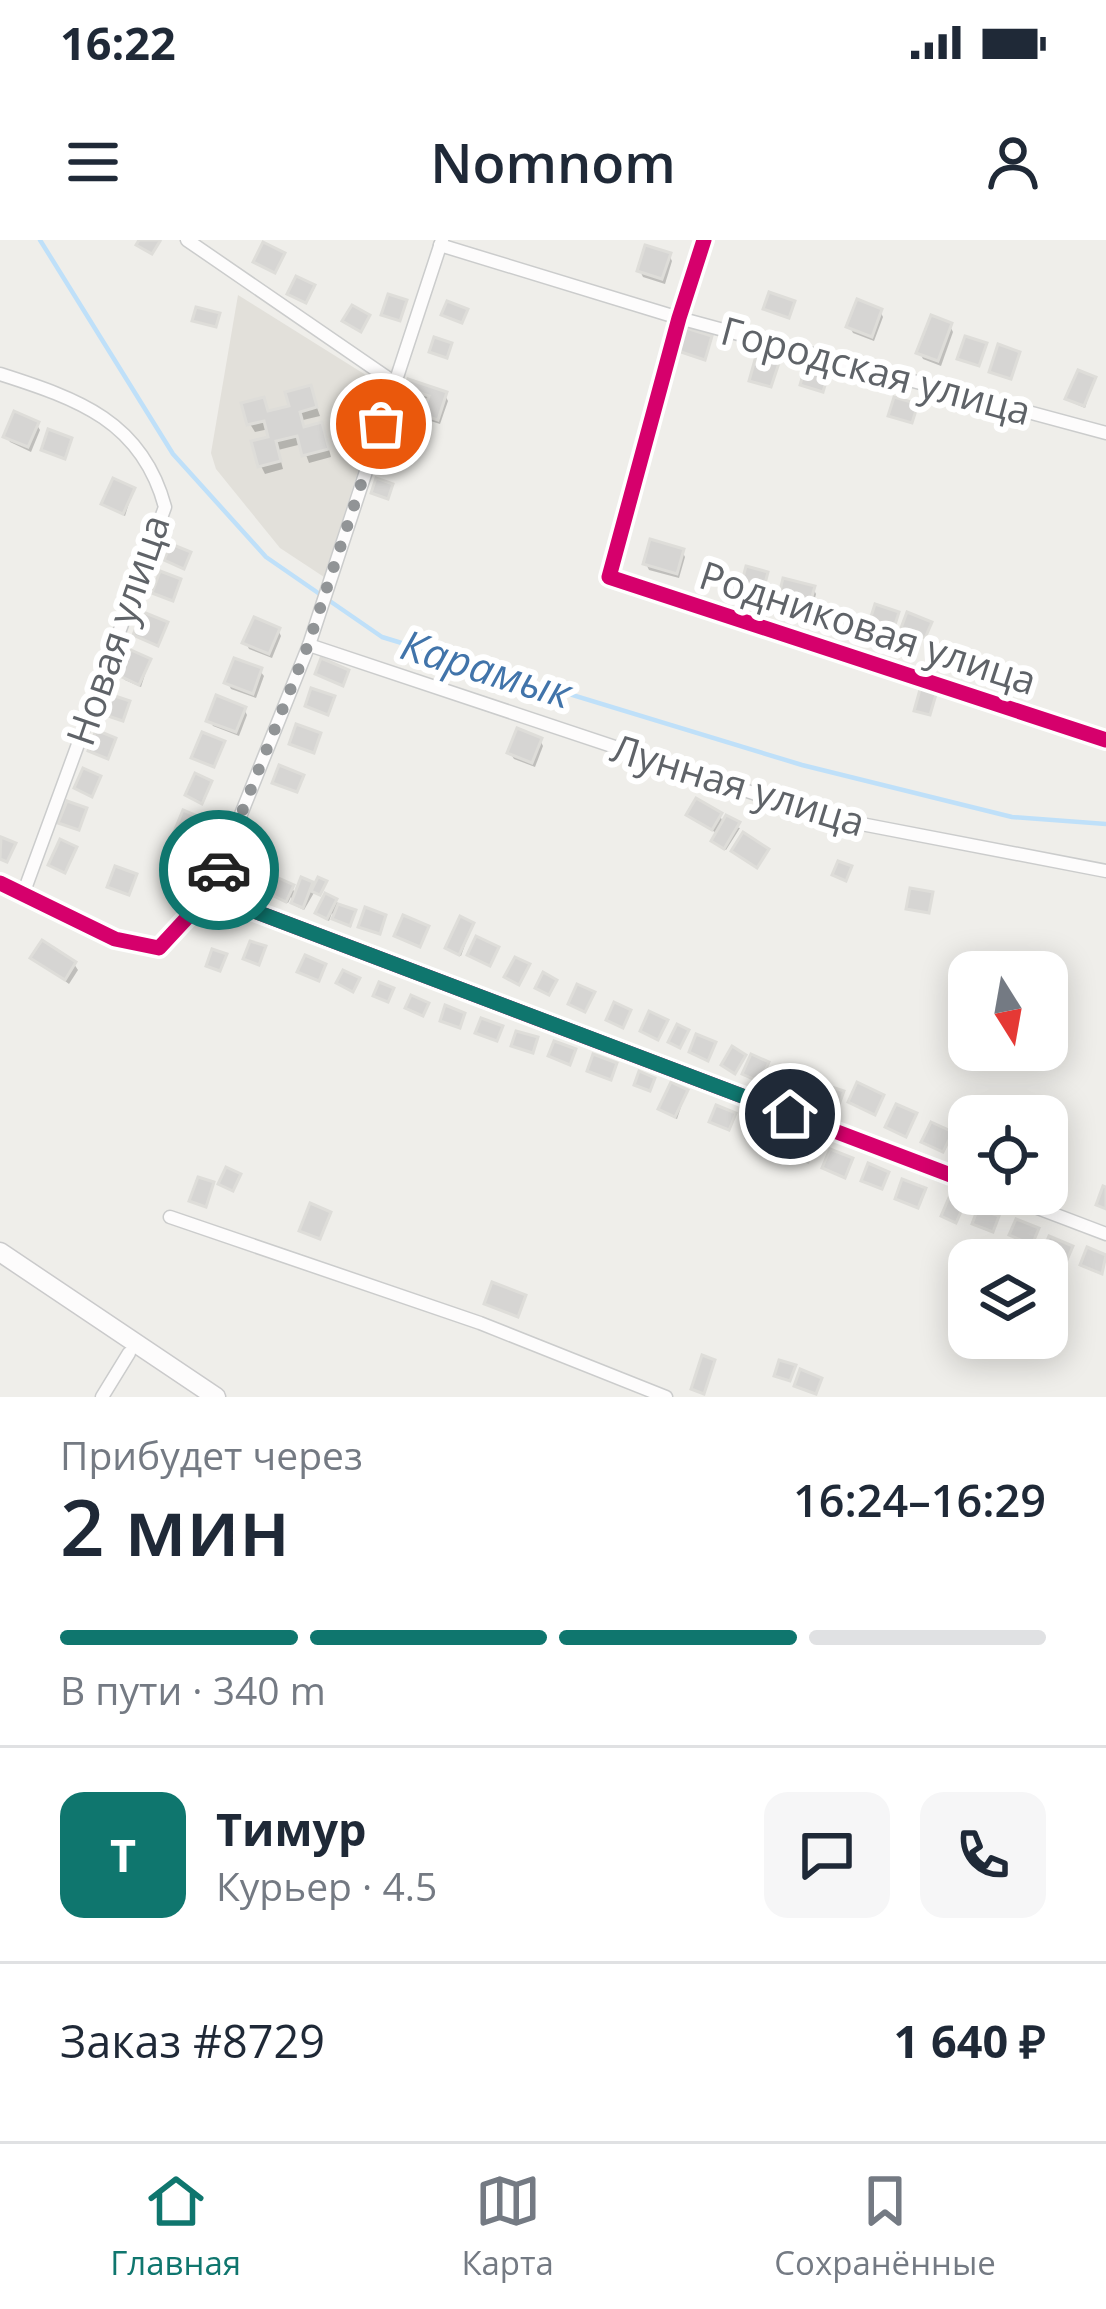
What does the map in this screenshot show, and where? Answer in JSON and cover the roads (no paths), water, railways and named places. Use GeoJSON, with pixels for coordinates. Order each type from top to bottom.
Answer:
{"type":"FeatureCollection","features":[{"type":"Feature","properties":{"kind":"main road"},"geometry":{"type":"LineString","coordinates":[[0,1252],[215,1397]]}},
{"type":"Feature","properties":{"kind":"main road"},"geometry":{"type":"LineString","coordinates":[[0,1267],[197,1397]]}},
{"type":"Feature","properties":{"kind":"street"},"geometry":{"type":"LineString","coordinates":[[187,240],[395,383]]}},
{"type":"Feature","properties":{"kind":"street"},"geometry":{"type":"LineString","coordinates":[[679,318],[704,240]]}},
{"type":"Feature","properties":{"kind":"street"},"geometry":{"type":"LineString","coordinates":[[0,883],[116,939],[159,948],[209,894],[308,645],[441,242]]}},
{"type":"Feature","properties":{"kind":"street","name":"Городская улица"},"geometry":{"type":"LineString","coordinates":[[441,242],[679,318],[1106,433]]}},
{"type":"Feature","properties":{"kind":"street","name":"Родниковая улица"},"geometry":{"type":"LineString","coordinates":[[679,318],[609,577],[1106,740]]}},
{"type":"Feature","properties":{"kind":"street","name":"Новая улица"},"geometry":{"type":"LineString","coordinates":[[0,374],[61,394],[117,425],[156,473],[165,507],[22,897]]}},
{"type":"Feature","properties":{"kind":"street","name":"Лунная улица"},"geometry":{"type":"LineString","coordinates":[[308,645],[824,817],[1106,871]]}},
{"type":"Feature","properties":{"kind":"street"},"geometry":{"type":"LineString","coordinates":[[209,894],[948,1174]]}},
{"type":"Feature","properties":{"kind":"street"},"geometry":{"type":"LineString","coordinates":[[1056,1215],[1106,1234]]}},
{"type":"Feature","properties":{"kind":"street"},"geometry":{"type":"LineString","coordinates":[[170,1217],[480,1323],[666,1397]]}},
{"type":"Feature","properties":{"kind":"street"},"geometry":{"type":"LineString","coordinates":[[102,1397],[129,1353]]}},
{"type":"Feature","properties":{"kind":"waterway","name":"Карамык"},"geometry":{"type":"LineString","coordinates":[[40,240],[173,454],[266,557],[382,637],[802,765],[1012,817],[1106,824]]}}]}
